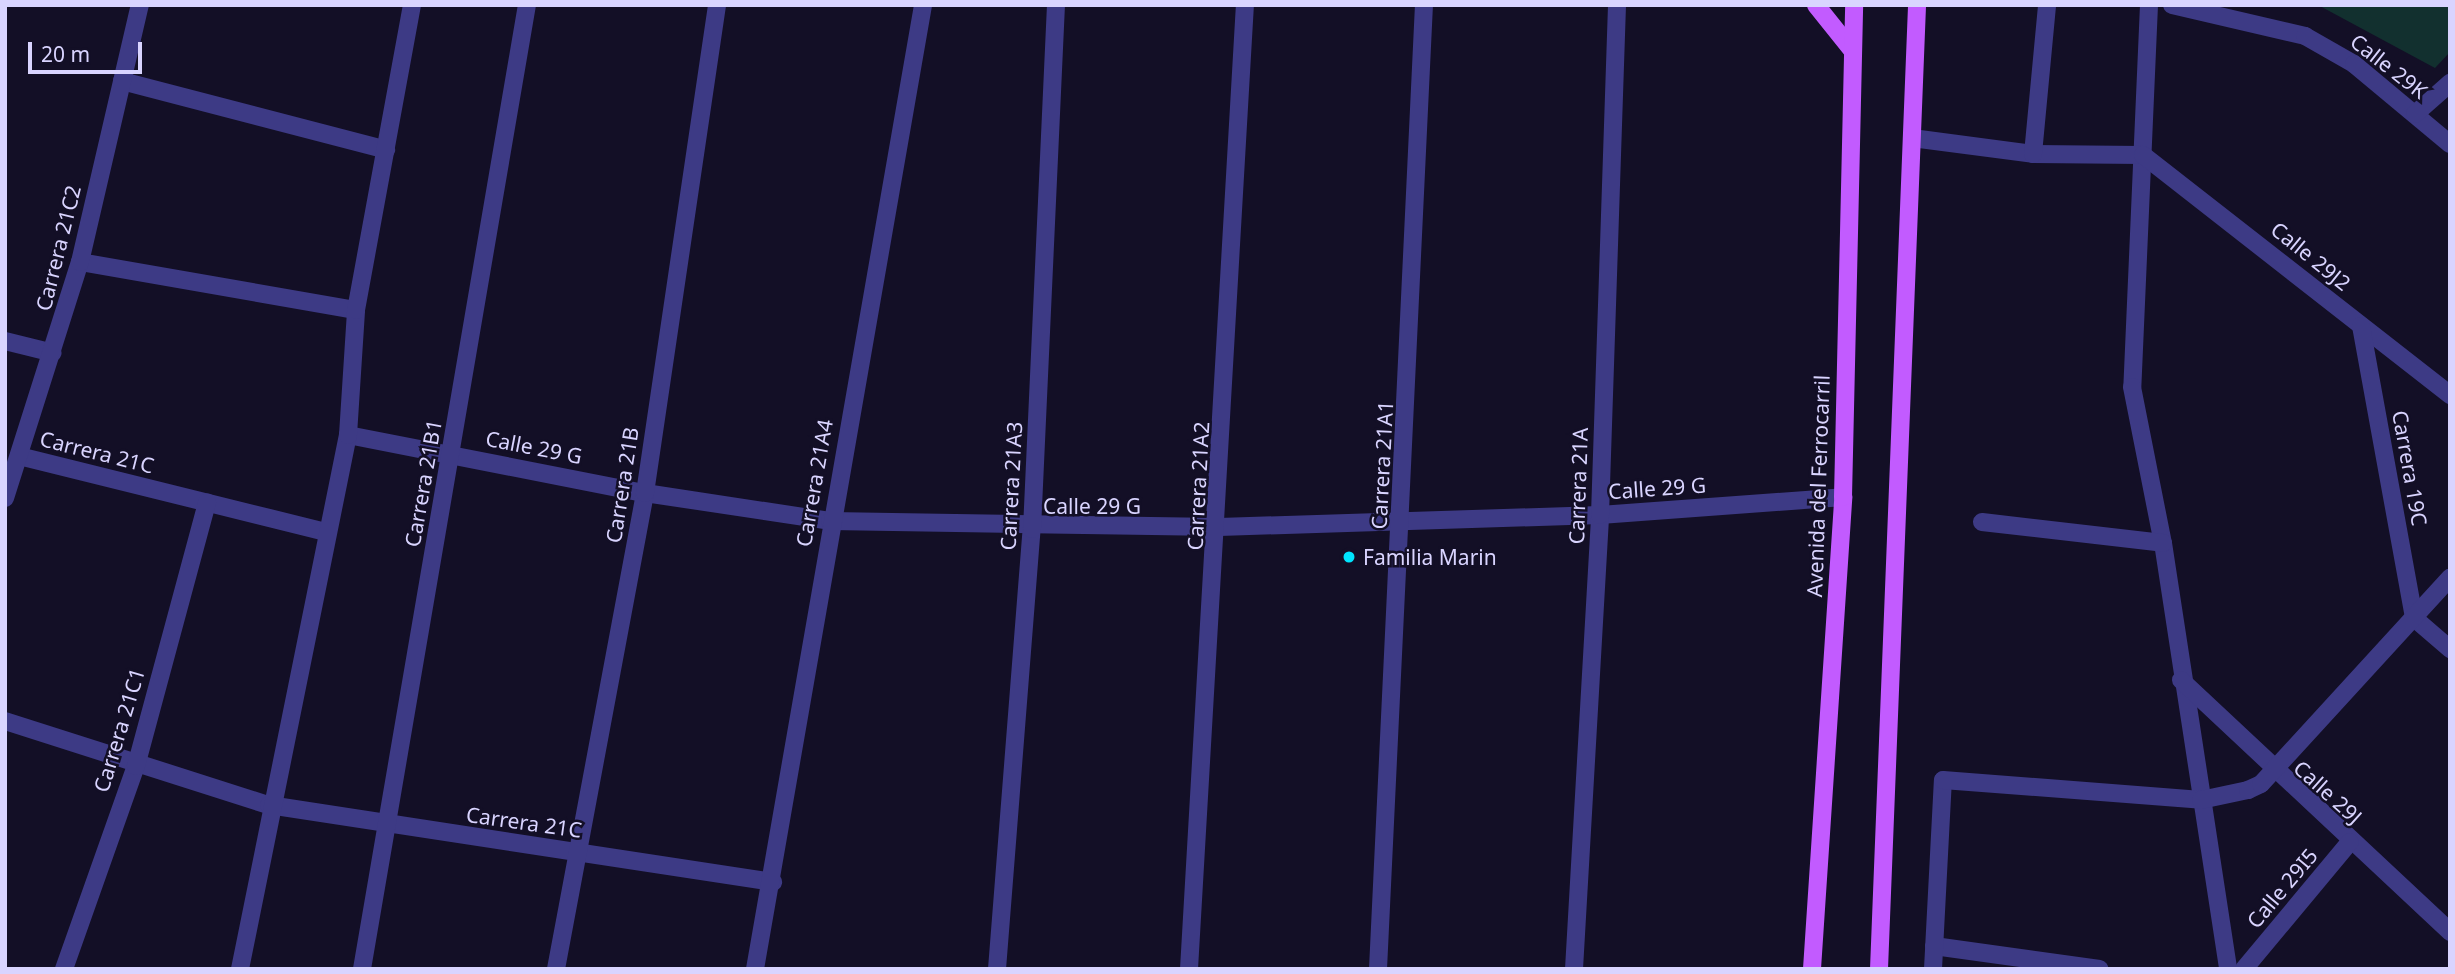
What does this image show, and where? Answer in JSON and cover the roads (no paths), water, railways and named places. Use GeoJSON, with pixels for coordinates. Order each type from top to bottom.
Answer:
{"type":"FeatureCollection","features":[{"type":"Feature","properties":{"kind":"main road"},"geometry":{"type":"LineString","coordinates":[[1816,5],[1852,50]]}},
{"type":"Feature","properties":{"kind":"main road","name":"Avenida del Ferrocarril"},"geometry":{"type":"LineString","coordinates":[[1812,969],[1843,497],[1854,5]]}},
{"type":"Feature","properties":{"kind":"main road"},"geometry":{"type":"LineString","coordinates":[[1879,969],[1917,5]]}},
{"type":"Feature","properties":{"kind":"street","name":"Carrera 21C2"},"geometry":{"type":"LineString","coordinates":[[5,498],[80,262],[140,5]]}},
{"type":"Feature","properties":{"kind":"street"},"geometry":{"type":"LineString","coordinates":[[240,969],[268,805],[348,435],[356,310],[412,5]]}},
{"type":"Feature","properties":{"kind":"street","name":"Carrera 21B1"},"geometry":{"type":"LineString","coordinates":[[362,969],[527,5]]}},
{"type":"Feature","properties":{"kind":"street","name":"Carrera 21B"},"geometry":{"type":"LineString","coordinates":[[556,969],[645,493],[717,5]]}},
{"type":"Feature","properties":{"kind":"street","name":"Carrera 21A4"},"geometry":{"type":"LineString","coordinates":[[755,969],[773,882],[830,521],[923,5]]}},
{"type":"Feature","properties":{"kind":"street","name":"Carrera 21A3"},"geometry":{"type":"LineString","coordinates":[[997,969],[1032,529],[1056,5]]}},
{"type":"Feature","properties":{"kind":"street","name":"Carrera 21A2"},"geometry":{"type":"LineString","coordinates":[[1189,969],[1219,527],[1245,5]]}},
{"type":"Feature","properties":{"kind":"street","name":"Carrera 21A1"},"geometry":{"type":"LineString","coordinates":[[1378,969],[1403,517],[1424,5]]}},
{"type":"Feature","properties":{"kind":"street","name":"Carrera 21A"},"geometry":{"type":"LineString","coordinates":[[1574,969],[1600,516],[1617,5]]}},
{"type":"Feature","properties":{"kind":"street"},"geometry":{"type":"LineString","coordinates":[[2033,154],[2047,5]]}},
{"type":"Feature","properties":{"kind":"street"},"geometry":{"type":"LineString","coordinates":[[2150,5],[2132,387],[2163,543],[2181,680],[2228,969]]}},
{"type":"Feature","properties":{"kind":"street","name":"Calle 29K"},"geometry":{"type":"LineString","coordinates":[[2172,5],[2305,36],[2354,64],[2450,144]]}},
{"type":"Feature","properties":{"kind":"street"},"geometry":{"type":"LineString","coordinates":[[122,81],[386,150]]}},
{"type":"Feature","properties":{"kind":"street"},"geometry":{"type":"LineString","coordinates":[[2415,114],[2450,83]]}},
{"type":"Feature","properties":{"kind":"street"},"geometry":{"type":"LineString","coordinates":[[1912,138],[2033,154],[2143,155]]}},
{"type":"Feature","properties":{"kind":"street","name":"Calle 29J2"},"geometry":{"type":"LineString","coordinates":[[2143,155],[2450,395]]}},
{"type":"Feature","properties":{"kind":"street"},"geometry":{"type":"LineString","coordinates":[[80,262],[356,310]]}},
{"type":"Feature","properties":{"kind":"street","name":"Carrera 19C"},"geometry":{"type":"LineString","coordinates":[[2361,326],[2414,618]]}},
{"type":"Feature","properties":{"kind":"street"},"geometry":{"type":"LineString","coordinates":[[5,341],[53,353]]}},
{"type":"Feature","properties":{"kind":"street","name":"Calle 29 G"},"geometry":{"type":"LineString","coordinates":[[348,435],[645,493],[830,521],[1032,529],[1219,527],[1403,517],[1600,516],[1843,497]]}},
{"type":"Feature","properties":{"kind":"street","name":"Carrera 21C"},"geometry":{"type":"LineString","coordinates":[[19,456],[327,532]]}},
{"type":"Feature","properties":{"kind":"street","name":"Carrera 21C1"},"geometry":{"type":"LineString","coordinates":[[64,969],[136,766],[207,502]]}},
{"type":"Feature","properties":{"kind":"street"},"geometry":{"type":"LineString","coordinates":[[1983,522],[2163,543]]}},
{"type":"Feature","properties":{"kind":"street"},"geometry":{"type":"LineString","coordinates":[[1933,969],[1944,780],[2201,800],[2248,790],[2271,771],[2450,578]]}},
{"type":"Feature","properties":{"kind":"street"},"geometry":{"type":"LineString","coordinates":[[2414,618],[2450,649]]}},
{"type":"Feature","properties":{"kind":"street","name":"Calle 29J"},"geometry":{"type":"LineString","coordinates":[[2181,680],[2271,771],[2450,932]]}},
{"type":"Feature","properties":{"kind":"street","name":"Carrera 21C"},"geometry":{"type":"LineString","coordinates":[[5,721],[136,766],[268,805],[773,882]]}},
{"type":"Feature","properties":{"kind":"street","name":"Calle 29I5"},"geometry":{"type":"LineString","coordinates":[[2249,967],[2350,842]]}},
{"type":"Feature","properties":{"kind":"street"},"geometry":{"type":"LineString","coordinates":[[1934,946],[2099,969]]}},
{"type":"Feature","properties":{"kind":"place","name":"Familia Marin"},"geometry":{"type":"Point","coordinates":[1349,557]}}]}
